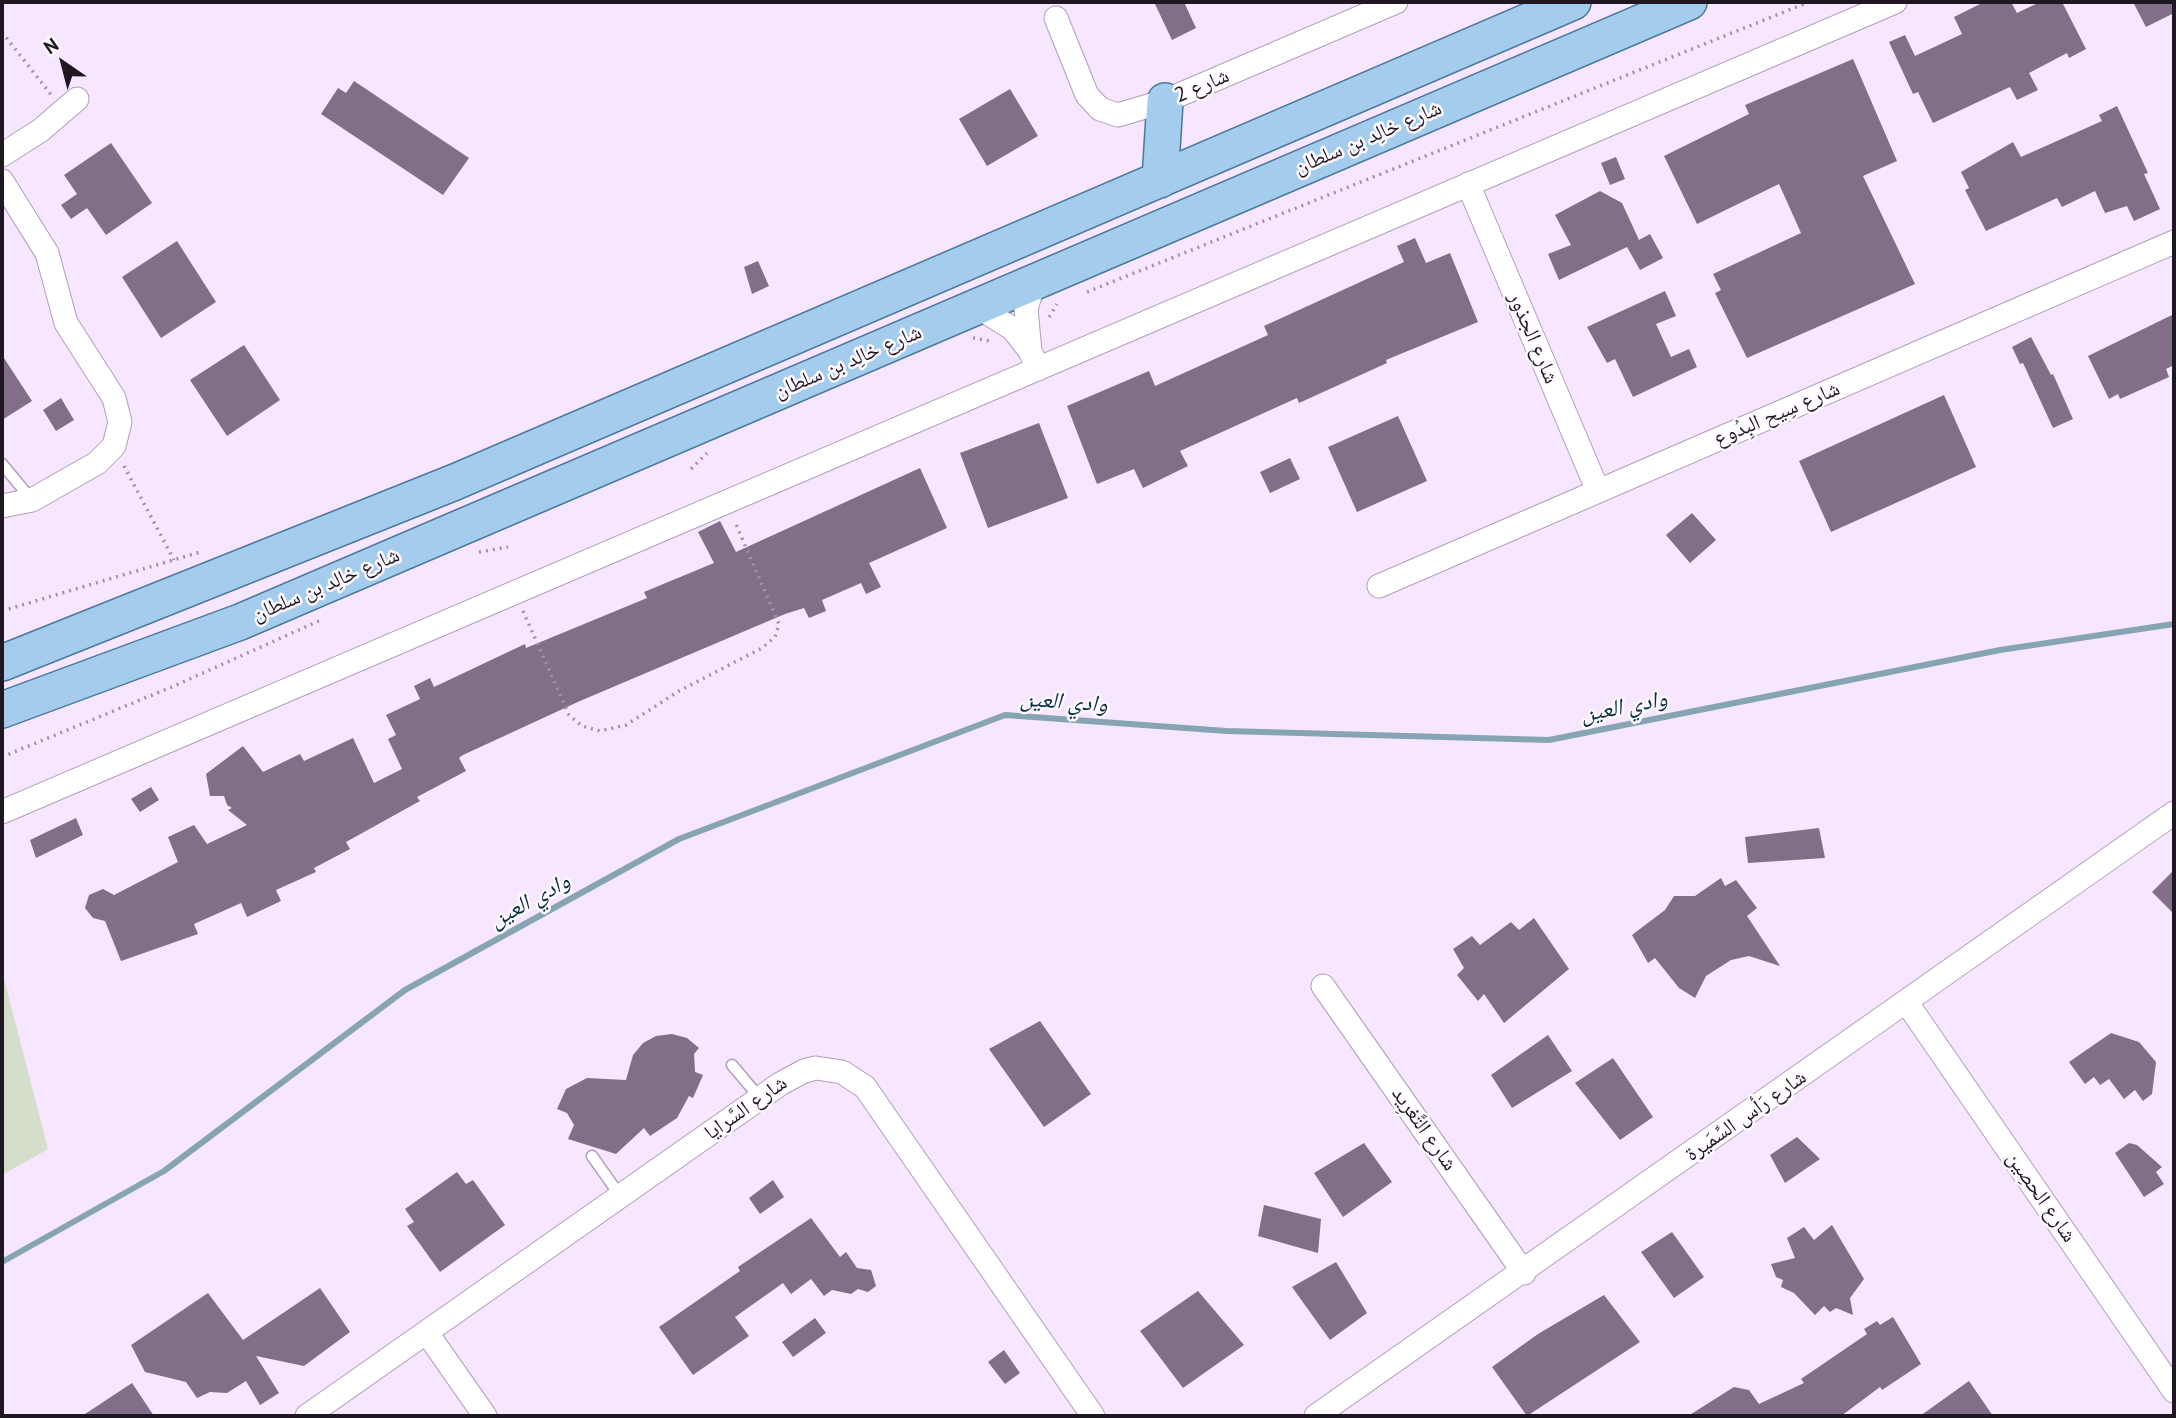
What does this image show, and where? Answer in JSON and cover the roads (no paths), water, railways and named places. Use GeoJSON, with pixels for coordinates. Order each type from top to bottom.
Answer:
{"type":"FeatureCollection","features":[{"type":"Feature","properties":{"kind":"main road","name":"شارع خالِد بن سلطان"},"geometry":{"type":"LineString","coordinates":[[2,663],[455,482],[1573,2]]}},
{"type":"Feature","properties":{"kind":"main road","name":"شارع خالِد بن سلطان"},"geometry":{"type":"LineString","coordinates":[[2,710],[240,622],[1689,3]]}},
{"type":"Feature","properties":{"kind":"main road"},"geometry":{"type":"LineString","coordinates":[[1160,180],[1165,102]]}},
{"type":"Feature","properties":{"kind":"main road"},"geometry":{"type":"LineString","coordinates":[[2,645],[47,646]]}},
{"type":"Feature","properties":{"kind":"main road"},"geometry":{"type":"LineString","coordinates":[[2,721],[52,693]]}},
{"type":"Feature","properties":{"kind":"street","name":"شارع 2"},"geometry":{"type":"LineString","coordinates":[[1053,10],[1087,95],[1108,114],[1127,115],[1165,102],[1396,2]]}},
{"type":"Feature","properties":{"kind":"street"},"geometry":{"type":"LineString","coordinates":[[2,812],[726,502],[1034,360],[1468,184],[1895,2]]}},
{"type":"Feature","properties":{"kind":"street"},"geometry":{"type":"LineString","coordinates":[[2,155],[71,105]]}},
{"type":"Feature","properties":{"kind":"street"},"geometry":{"type":"LineString","coordinates":[[2,181],[47,253],[66,323],[114,398],[120,422],[114,446],[97,463],[32,500],[2,506]]}},
{"type":"Feature","properties":{"kind":"street","name":"شارع الجذور"},"geometry":{"type":"LineString","coordinates":[[1468,184],[1598,491]]}},
{"type":"Feature","properties":{"kind":"street","name":"شارع سِيح البِدُوع"},"geometry":{"type":"LineString","coordinates":[[1379,586],[2174,242]]}},
{"type":"Feature","properties":{"kind":"street"},"geometry":{"type":"LineString","coordinates":[[1034,282],[1026,309],[1034,360]]}},
{"type":"Feature","properties":{"kind":"street"},"geometry":{"type":"LineString","coordinates":[[978,307],[1013,329],[1034,360]]}},
{"type":"Feature","properties":{"kind":"street","name":"شارع رَأس السِّمَيرة"},"geometry":{"type":"LineString","coordinates":[[1316,1416],[1524,1273],[2174,813]]}},
{"type":"Feature","properties":{"kind":"street","name":"شارع التَّغرِيد"},"geometry":{"type":"LineString","coordinates":[[1323,986],[1524,1273]]}},
{"type":"Feature","properties":{"kind":"street","name":"شارع الحصِين"},"geometry":{"type":"LineString","coordinates":[[1907,1003],[2174,1391]]}},
{"type":"Feature","properties":{"kind":"street","name":"شارع السَّرايا"},"geometry":{"type":"LineString","coordinates":[[307,1416],[791,1076],[816,1068],[842,1072],[865,1087],[1093,1416]]}},
{"type":"Feature","properties":{"kind":"street"},"geometry":{"type":"LineString","coordinates":[[427,1333],[485,1416]]}},
{"type":"Feature","properties":{"kind":"lane"},"geometry":{"type":"LineString","coordinates":[[2,464],[32,500]]}},
{"type":"Feature","properties":{"kind":"lane"},"geometry":{"type":"LineString","coordinates":[[732,1065],[760,1098]]}},
{"type":"Feature","properties":{"kind":"lane"},"geometry":{"type":"LineString","coordinates":[[592,1156],[621,1197]]}},
{"type":"Feature","properties":{"kind":"waterway","name":"وادي العين"},"geometry":{"type":"LineString","coordinates":[[2,1262],[164,1171],[405,990],[679,839],[1005,715],[1227,731],[1549,740],[2000,650],[2174,624]]}}]}
